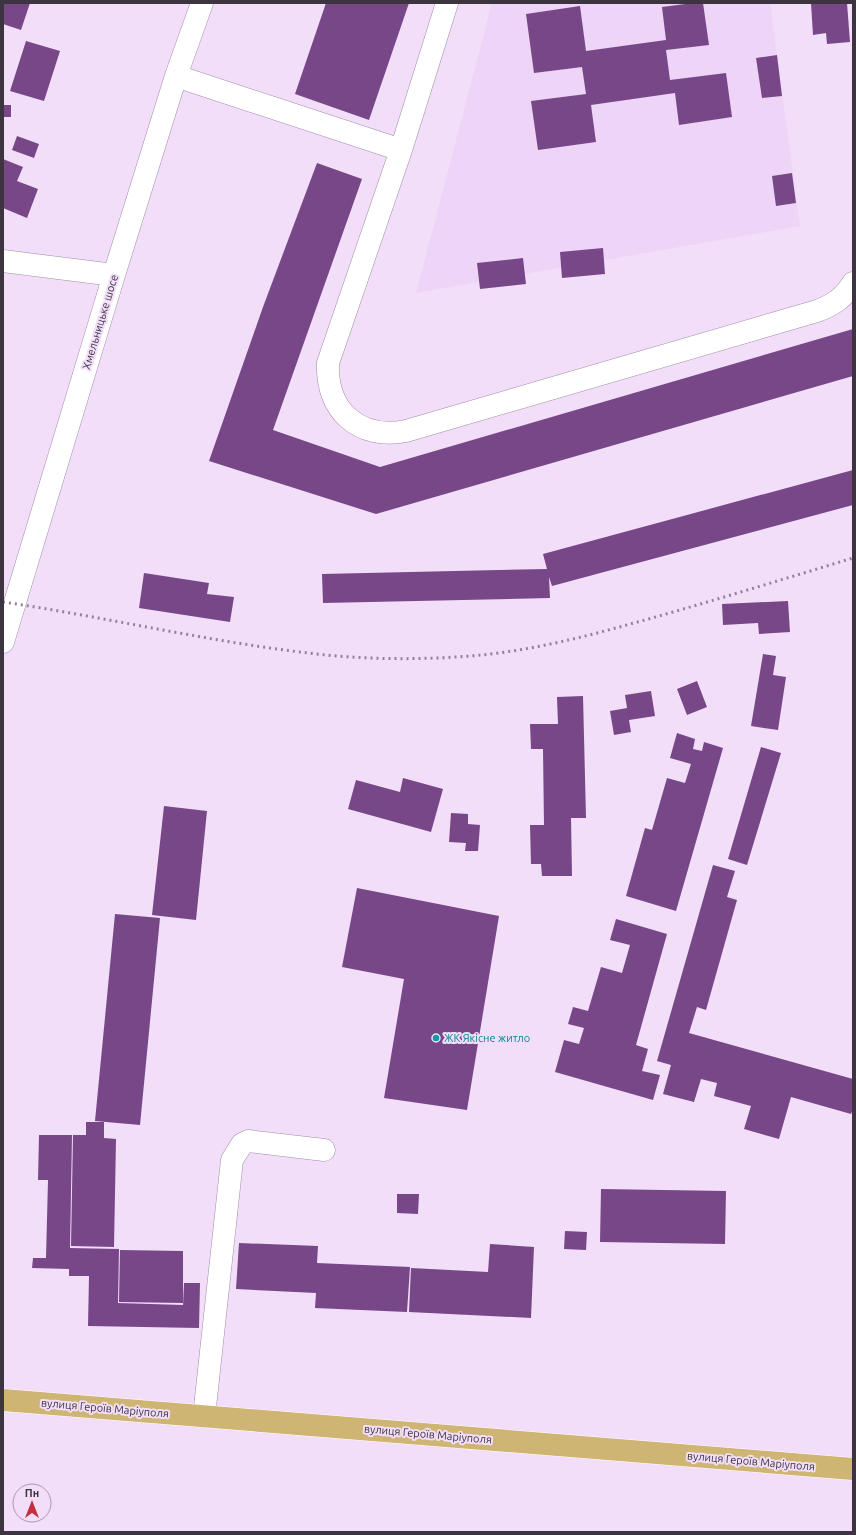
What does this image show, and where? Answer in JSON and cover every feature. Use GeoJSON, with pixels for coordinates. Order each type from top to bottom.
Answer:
{"type":"FeatureCollection","features":[{"type":"Feature","properties":{"kind":"main road","name":"вулиця Героїв Маріуполя"},"geometry":{"type":"LineString","coordinates":[[3,1400],[853,1469]]}},
{"type":"Feature","properties":{"kind":"street","name":"Хмельницьке шосе"},"geometry":{"type":"LineString","coordinates":[[5,629],[176,76],[202,3]]}},
{"type":"Feature","properties":{"kind":"street"},"geometry":{"type":"LineString","coordinates":[[447,3],[401,150],[328,363],[329,385],[337,406],[353,422],[373,432],[395,433],[406,431],[817,312],[829,307],[840,299],[853,283]]}},
{"type":"Feature","properties":{"kind":"street"},"geometry":{"type":"LineString","coordinates":[[176,76],[401,150]]}},
{"type":"Feature","properties":{"kind":"street"},"geometry":{"type":"LineString","coordinates":[[3,261],[114,275]]}},
{"type":"Feature","properties":{"kind":"street"},"geometry":{"type":"LineString","coordinates":[[204,1416],[232,1160],[242,1144],[248,1141],[324,1150]]}},
{"type":"Feature","properties":{"kind":"shaded area"},"geometry":{"type":"Polygon","coordinates":[[[492,3],[770,3],[800,226],[416,293],[492,3]]]}},
{"type":"Feature","properties":{"kind":"building"},"geometry":{"type":"Polygon","coordinates":[[[3,3],[30,3],[21,30],[3,24],[3,3]]]}},
{"type":"Feature","properties":{"kind":"building"},"geometry":{"type":"Polygon","coordinates":[[[326,3],[409,3],[369,120],[295,94],[326,3]]]}},
{"type":"Feature","properties":{"kind":"building"},"geometry":{"type":"Polygon","coordinates":[[[703,3],[709,45],[666,50],[670,80],[726,73],[732,117],[679,125],[675,93],[591,105],[596,142],[538,150],[531,101],[586,94],[582,67],[534,73],[526,14],[580,6],[586,51],[666,40],[662,7],[703,3]]]}},
{"type":"Feature","properties":{"kind":"building"},"geometry":{"type":"Polygon","coordinates":[[[811,3],[847,3],[850,42],[827,44],[826,33],[813,35],[811,3]]]}},
{"type":"Feature","properties":{"kind":"building"},"geometry":{"type":"Polygon","coordinates":[[[26,41],[60,51],[44,101],[10,91],[26,41]]]}},
{"type":"Feature","properties":{"kind":"building"},"geometry":{"type":"Polygon","coordinates":[[[777,55],[782,96],[762,98],[756,58],[777,55]]]}},
{"type":"Feature","properties":{"kind":"building"},"geometry":{"type":"Polygon","coordinates":[[[3,105],[11,105],[11,117],[3,117],[3,105]]]}},
{"type":"Feature","properties":{"kind":"building"},"geometry":{"type":"Polygon","coordinates":[[[17,136],[39,144],[34,158],[12,150],[17,136]]]}},
{"type":"Feature","properties":{"kind":"building"},"geometry":{"type":"Polygon","coordinates":[[[3,159],[23,167],[17,181],[38,189],[27,218],[3,208],[3,159]]]}},
{"type":"Feature","properties":{"kind":"building"},"geometry":{"type":"Polygon","coordinates":[[[317,163],[362,179],[273,430],[380,467],[853,329],[853,376],[376,514],[209,461],[263,307],[317,163]]]}},
{"type":"Feature","properties":{"kind":"building"},"geometry":{"type":"Polygon","coordinates":[[[792,173],[796,203],[776,206],[772,176],[792,173]]]}},
{"type":"Feature","properties":{"kind":"building"},"geometry":{"type":"Polygon","coordinates":[[[603,248],[605,274],[562,278],[560,252],[603,248]]]}},
{"type":"Feature","properties":{"kind":"building"},"geometry":{"type":"Polygon","coordinates":[[[523,258],[526,284],[480,289],[477,263],[523,258]]]}},
{"type":"Feature","properties":{"kind":"building"},"geometry":{"type":"Polygon","coordinates":[[[853,470],[853,505],[552,586],[549,577],[550,598],[323,603],[322,574],[547,569],[543,554],[853,470]]]}},
{"type":"Feature","properties":{"kind":"building"},"geometry":{"type":"Polygon","coordinates":[[[144,573],[209,583],[207,594],[234,597],[230,622],[139,608],[144,573]]]}},
{"type":"Feature","properties":{"kind":"building"},"geometry":{"type":"Polygon","coordinates":[[[788,601],[790,632],[759,634],[758,623],[723,625],[722,604],[788,601]]]}},
{"type":"Feature","properties":{"kind":"building"},"geometry":{"type":"Polygon","coordinates":[[[763,654],[776,656],[773,675],[786,677],[778,730],[751,726],[763,654]]]}},
{"type":"Feature","properties":{"kind":"building"},"geometry":{"type":"Polygon","coordinates":[[[697,681],[707,707],[687,715],[677,689],[697,681]]]}},
{"type":"Feature","properties":{"kind":"building"},"geometry":{"type":"Polygon","coordinates":[[[651,691],[655,716],[629,720],[631,732],[614,735],[610,711],[627,708],[625,695],[651,691]]]}},
{"type":"Feature","properties":{"kind":"building"},"geometry":{"type":"Polygon","coordinates":[[[583,696],[586,818],[571,818],[572,876],[542,876],[541,864],[531,864],[530,825],[544,825],[543,749],[531,749],[530,724],[558,724],[557,697],[583,696]]]}},
{"type":"Feature","properties":{"kind":"building"},"geometry":{"type":"Polygon","coordinates":[[[677,733],[695,739],[693,749],[702,751],[704,742],[723,748],[676,911],[626,896],[645,828],[652,830],[667,778],[685,783],[691,764],[670,758],[677,733]]]}},
{"type":"Feature","properties":{"kind":"building"},"geometry":{"type":"Polygon","coordinates":[[[761,747],[781,753],[747,865],[728,859],[761,747]]]}},
{"type":"Feature","properties":{"kind":"building"},"geometry":{"type":"Polygon","coordinates":[[[403,778],[443,789],[431,832],[348,809],[356,780],[400,792],[403,778]]]}},
{"type":"Feature","properties":{"kind":"building"},"geometry":{"type":"Polygon","coordinates":[[[164,806],[207,811],[196,920],[152,915],[164,806]]]}},
{"type":"Feature","properties":{"kind":"building"},"geometry":{"type":"Polygon","coordinates":[[[451,813],[468,814],[468,824],[480,825],[478,851],[465,851],[466,843],[449,842],[451,813]]]}},
{"type":"Feature","properties":{"kind":"building"},"geometry":{"type":"Polygon","coordinates":[[[713,865],[735,871],[727,897],[737,900],[706,1010],[697,1007],[689,1033],[853,1079],[853,1109],[851,1114],[791,1097],[779,1139],[744,1129],[751,1106],[714,1096],[717,1083],[701,1079],[694,1102],[663,1094],[671,1065],[657,1061],[713,865]]]}},
{"type":"Feature","properties":{"kind":"building","name":"ЖК Якісне житло"},"geometry":{"type":"Polygon","coordinates":[[[357,888],[499,916],[467,1110],[384,1098],[404,979],[342,967],[357,888]]]}},
{"type":"Feature","properties":{"kind":"building"},"geometry":{"type":"Polygon","coordinates":[[[115,914],[160,918],[140,1125],[95,1121],[115,914]]]}},
{"type":"Feature","properties":{"kind":"building"},"geometry":{"type":"Polygon","coordinates":[[[616,919],[667,934],[636,1045],[648,1049],[642,1071],[660,1075],[653,1100],[555,1072],[564,1040],[579,1044],[584,1028],[568,1024],[573,1007],[588,1011],[601,967],[622,973],[630,945],[610,940],[616,919]]]}},
{"type":"Feature","properties":{"kind":"building"},"geometry":{"type":"Polygon","coordinates":[[[86,1122],[104,1122],[104,1138],[116,1139],[114,1247],[71,1246],[73,1135],[86,1135],[86,1122]]]}},
{"type":"Feature","properties":{"kind":"building"},"geometry":{"type":"Polygon","coordinates":[[[39,1135],[72,1135],[70,1248],[119,1249],[118,1303],[183,1306],[184,1283],[200,1283],[199,1328],[88,1326],[89,1276],[69,1276],[69,1269],[32,1268],[33,1258],[46,1258],[48,1180],[38,1180],[39,1135]]]}},
{"type":"Feature","properties":{"kind":"building"},"geometry":{"type":"Polygon","coordinates":[[[601,1189],[726,1191],[725,1244],[600,1242],[601,1189]]]}},
{"type":"Feature","properties":{"kind":"building"},"geometry":{"type":"Polygon","coordinates":[[[397,1194],[419,1194],[418,1214],[397,1213],[397,1194]]]}},
{"type":"Feature","properties":{"kind":"building"},"geometry":{"type":"Polygon","coordinates":[[[565,1231],[587,1232],[586,1250],[564,1249],[565,1231]]]}},
{"type":"Feature","properties":{"kind":"building"},"geometry":{"type":"Polygon","coordinates":[[[239,1243],[318,1246],[317,1263],[410,1267],[407,1312],[315,1308],[316,1293],[236,1289],[239,1243]]]}},
{"type":"Feature","properties":{"kind":"building"},"geometry":{"type":"Polygon","coordinates":[[[490,1244],[534,1247],[531,1318],[409,1312],[411,1268],[488,1272],[490,1244]]]}},
{"type":"Feature","properties":{"kind":"building"},"geometry":{"type":"Polygon","coordinates":[[[120,1250],[183,1251],[183,1303],[119,1302],[120,1250]]]}},
{"type":"Feature","properties":{"kind":"railway"},"geometry":{"type":"LineString","coordinates":[[3,602],[194,636],[308,653],[345,657],[456,657],[520,650],[582,637],[681,610],[853,558]]}},
{"type":"Feature","properties":{"kind":"place","name":"ЖК Якісне житло"},"geometry":{"type":"Point","coordinates":[436,1038]}}]}
